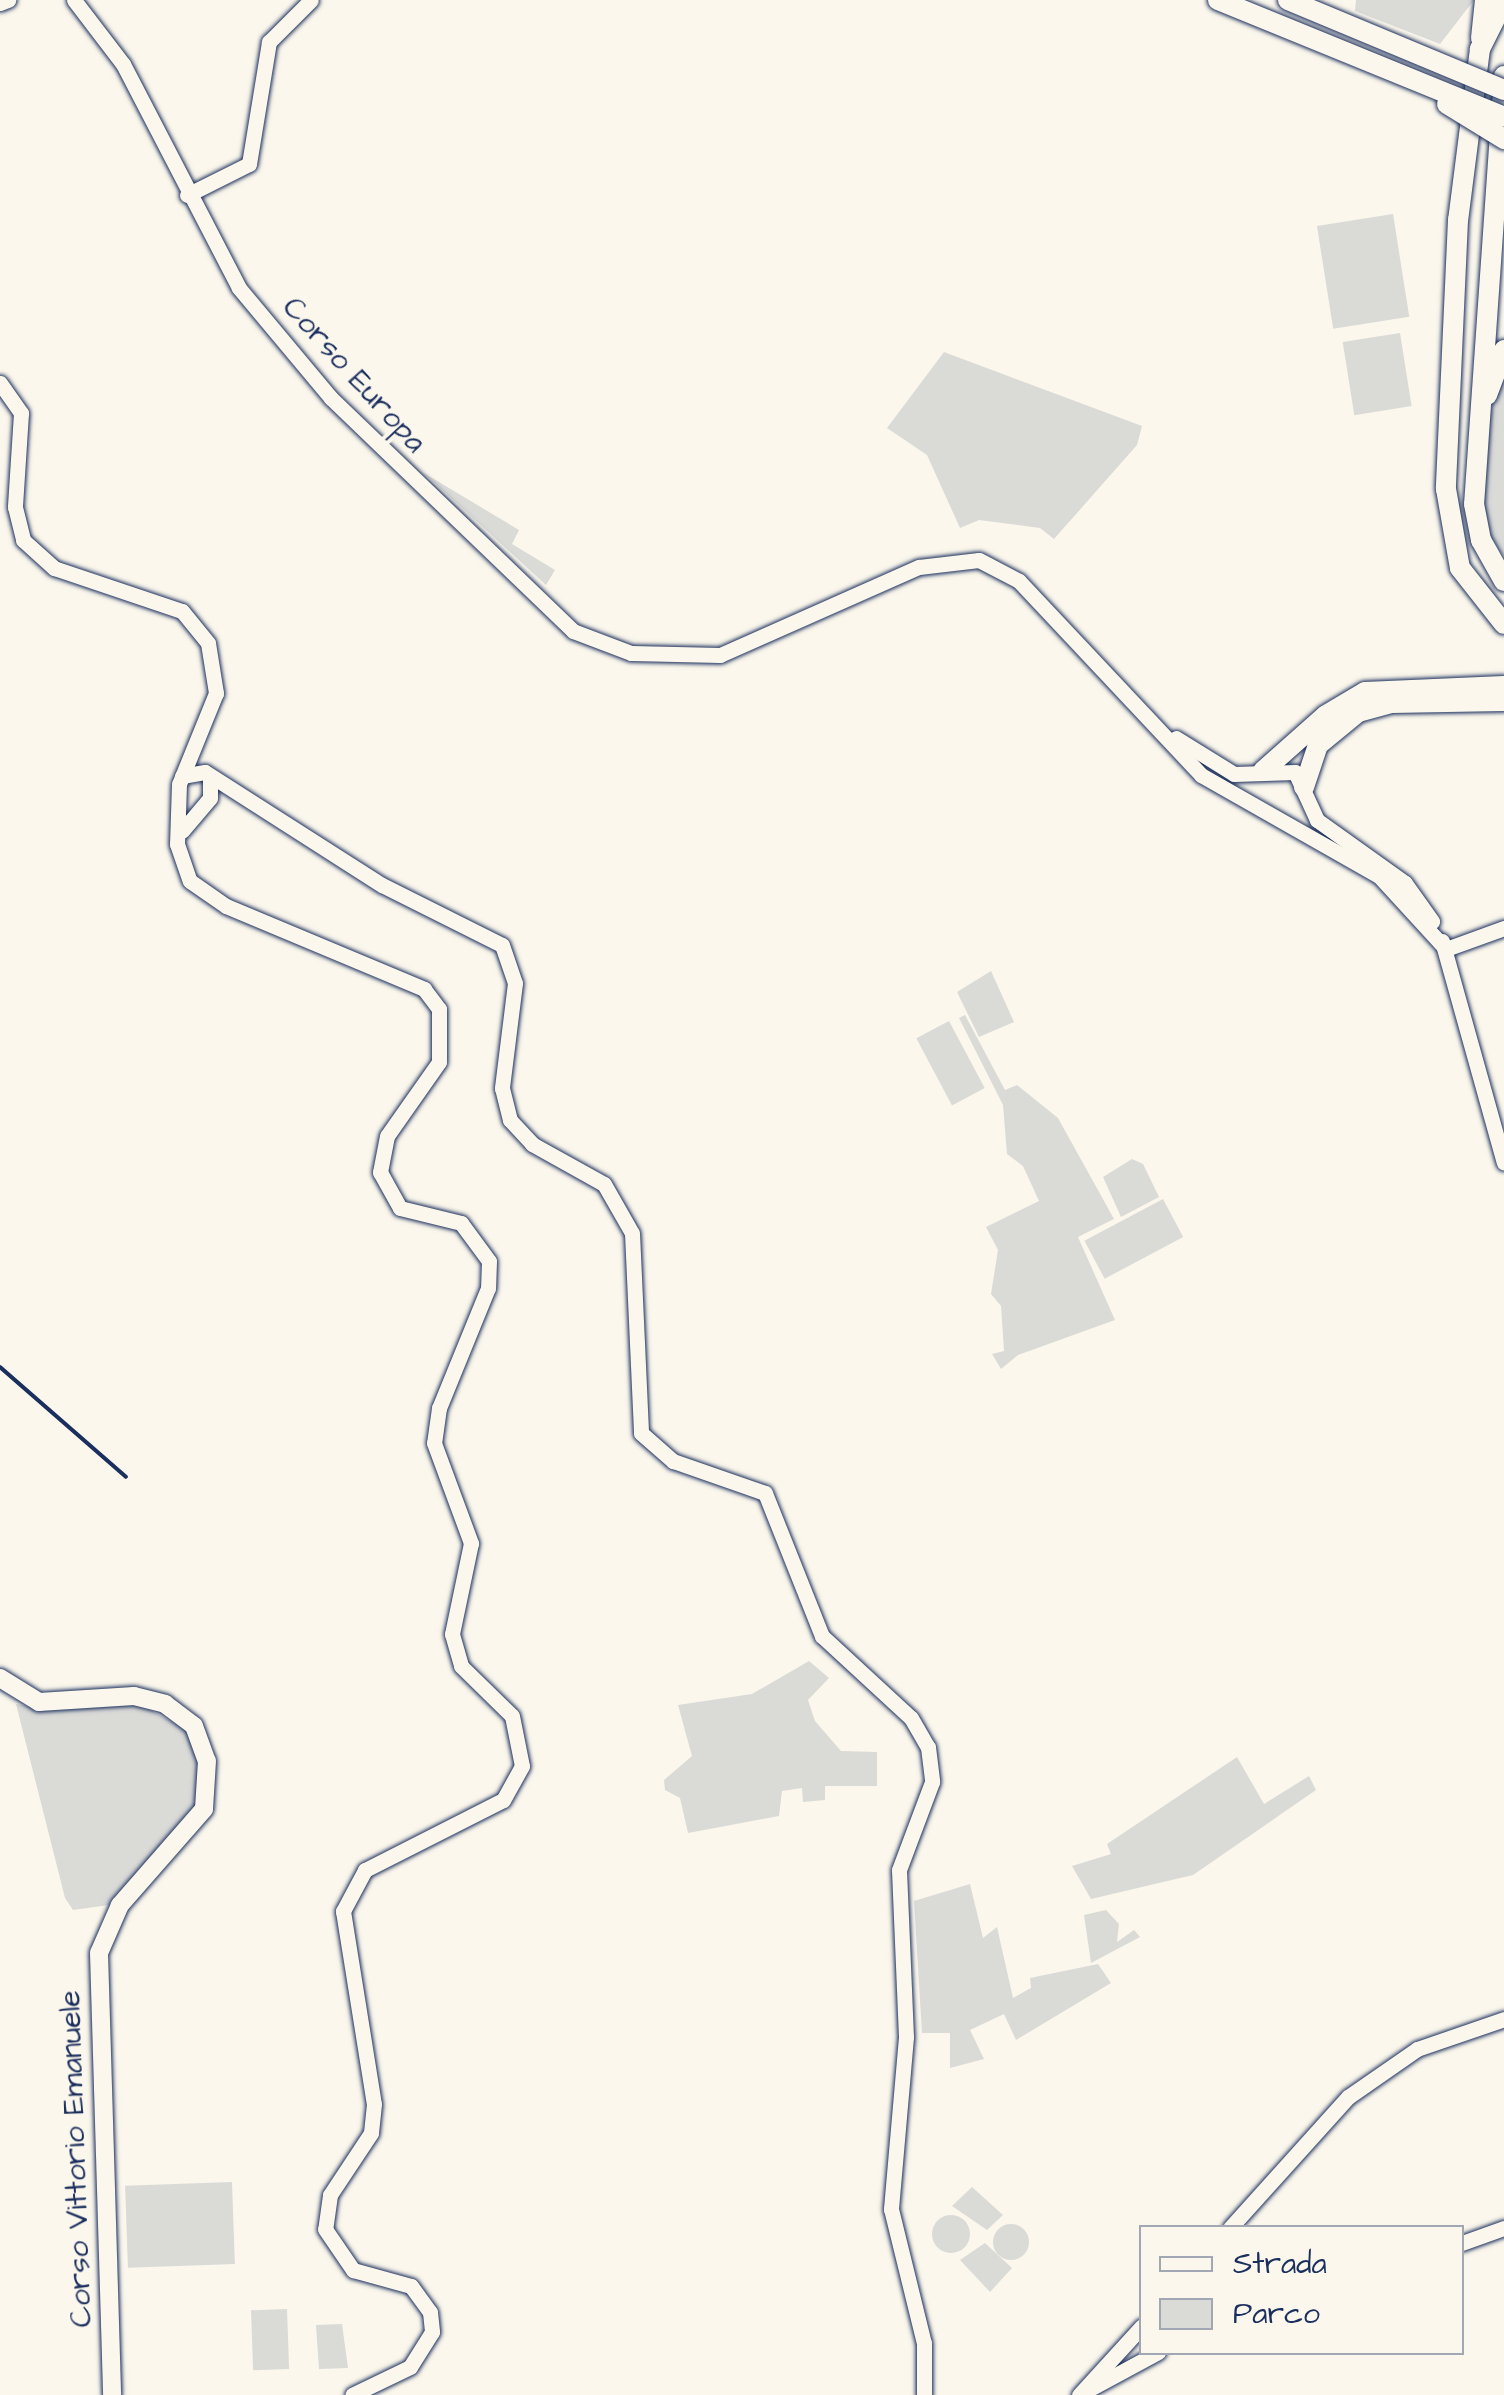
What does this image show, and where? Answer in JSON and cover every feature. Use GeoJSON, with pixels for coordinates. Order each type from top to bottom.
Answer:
{"type":"FeatureCollection","features":[{"type":"Feature","properties":{"kind":"highway"},"geometry":{"type":"LineString","coordinates":[[1218,0],[1504,118]]}},
{"type":"Feature","properties":{"kind":"highway"},"geometry":{"type":"LineString","coordinates":[[1288,0],[1504,90]]}},
{"type":"Feature","properties":{"kind":"highway"},"geometry":{"type":"LineString","coordinates":[[1486,0],[1454,273],[1446,512],[1467,581],[1504,624]]}},
{"type":"Feature","properties":{"kind":"highway"},"geometry":{"type":"LineString","coordinates":[[1480,48],[1504,1]]}},
{"type":"Feature","properties":{"kind":"highway"},"geometry":{"type":"LineString","coordinates":[[1410,50],[1504,77],[1475,440],[1476,523],[1502,578]]}},
{"type":"Feature","properties":{"kind":"highway"},"geometry":{"type":"LineString","coordinates":[[1390,69],[1504,139]]}},
{"type":"Feature","properties":{"kind":"highway"},"geometry":{"type":"LineString","coordinates":[[1475,440],[1504,350]]}},
{"type":"Feature","properties":{"kind":"highway"},"geometry":{"type":"LineString","coordinates":[[1304,787],[1305,749],[1366,692],[1504,686]]}},
{"type":"Feature","properties":{"kind":"highway"},"geometry":{"type":"LineString","coordinates":[[1263,771],[1372,707],[1504,701]]}},
{"type":"Feature","properties":{"kind":"main road"},"geometry":{"type":"LineString","coordinates":[[0,2],[8,0]]}},
{"type":"Feature","properties":{"kind":"main road","name":"Corso Europa"},"geometry":{"type":"LineString","coordinates":[[74,0],[123,64],[187,196],[239,288],[331,398],[527,592],[592,642],[631,653],[706,656],[763,640],[908,570],[979,560],[1018,580],[1153,721]]}},
{"type":"Feature","properties":{"kind":"main road"},"geometry":{"type":"LineString","coordinates":[[187,196],[248,164],[269,42],[310,0]]}},
{"type":"Feature","properties":{"kind":"main road"},"geometry":{"type":"LineString","coordinates":[[0,383],[20,413],[14,507],[24,540],[54,568],[150,598],[193,622],[216,667],[200,737],[182,776],[177,844],[190,881],[206,894],[431,999],[443,1036],[438,1062],[386,1136],[380,1172],[400,1208],[461,1223],[490,1261],[488,1288],[439,1408],[434,1444],[470,1543],[456,1602],[456,1650],[461,1666],[512,1716],[522,1766],[503,1800],[366,1870],[342,1911],[374,2104],[372,2133],[330,2194],[325,2229],[353,2270],[412,2286],[430,2312],[432,2332],[410,2367],[352,2395]]}},
{"type":"Feature","properties":{"kind":"main road"},"geometry":{"type":"LineString","coordinates":[[1153,721],[1217,769],[1289,768],[1304,787],[1324,827],[1405,883],[1446,949],[1504,1163]]}},
{"type":"Feature","properties":{"kind":"main road"},"geometry":{"type":"LineString","coordinates":[[1153,721],[1201,775],[1379,876],[1446,949]]}},
{"type":"Feature","properties":{"kind":"main road"},"geometry":{"type":"LineString","coordinates":[[177,844],[204,801],[207,774],[200,737]]}},
{"type":"Feature","properties":{"kind":"main road"},"geometry":{"type":"LineString","coordinates":[[182,776],[207,774],[382,885],[502,944],[515,983],[502,1088],[510,1120],[532,1144],[604,1184],[630,1226],[641,1433],[674,1462],[765,1493],[822,1636],[911,1718],[928,1747],[932,1782],[899,1870],[906,2036],[890,2209],[924,2343],[924,2395]]}},
{"type":"Feature","properties":{"kind":"main road"},"geometry":{"type":"LineString","coordinates":[[1282,821],[1304,787]]}},
{"type":"Feature","properties":{"kind":"main road"},"geometry":{"type":"LineString","coordinates":[[180,796],[204,801],[241,799]]}},
{"type":"Feature","properties":{"kind":"main road"},"geometry":{"type":"LineString","coordinates":[[1446,949],[1504,928]]}},
{"type":"Feature","properties":{"kind":"main road","name":"Corso Vittorio Emanuele"},"geometry":{"type":"LineString","coordinates":[[0,1678],[17,1694],[47,1702],[150,1698],[184,1716],[202,1742],[204,1809],[109,1922],[95,1993],[112,2395]]}},
{"type":"Feature","properties":{"kind":"main road"},"geometry":{"type":"LineString","coordinates":[[1233,2225],[1348,2097],[1417,2049],[1504,2019]]}},
{"type":"Feature","properties":{"kind":"main road"},"geometry":{"type":"LineString","coordinates":[[1464,2242],[1504,2228]]}},
{"type":"Feature","properties":{"kind":"main road"},"geometry":{"type":"LineString","coordinates":[[1080,2395],[1139,2329]]}},
{"type":"Feature","properties":{"kind":"main road"},"geometry":{"type":"LineString","coordinates":[[1080,2395],[1153,2355]]}},
{"type":"Feature","properties":{"kind":"green space"},"geometry":{"type":"Polygon","coordinates":[[[1356,0],[1474,0],[1440,44],[1355,11],[1356,0]]]}},
{"type":"Feature","properties":{"kind":"green space"},"geometry":{"type":"Polygon","coordinates":[[[1393,214],[1409,317],[1333,329],[1317,226],[1393,214]]]}},
{"type":"Feature","properties":{"kind":"green space"},"geometry":{"type":"Polygon","coordinates":[[[1400,333],[1412,406],[1354,415],[1343,342],[1400,333]]]}},
{"type":"Feature","properties":{"kind":"green space"},"geometry":{"type":"Polygon","coordinates":[[[944,352],[1142,426],[1137,445],[1054,539],[1040,528],[979,520],[960,528],[927,455],[887,428],[944,352]]]}},
{"type":"Feature","properties":{"kind":"green space"},"geometry":{"type":"Polygon","coordinates":[[[1504,366],[1504,556],[1489,534],[1481,491],[1486,428],[1504,366]]]}},
{"type":"Feature","properties":{"kind":"green space"},"geometry":{"type":"Polygon","coordinates":[[[424,473],[519,530],[512,544],[555,570],[546,585],[424,473]]]}},
{"type":"Feature","properties":{"kind":"green space"},"geometry":{"type":"Polygon","coordinates":[[[991,971],[1014,1022],[979,1037],[957,992],[991,971]]]}},
{"type":"Feature","properties":{"kind":"green space"},"geometry":{"type":"Polygon","coordinates":[[[965,1015],[1005,1090],[1017,1085],[1058,1118],[1114,1219],[1078,1237],[1115,1320],[1018,1355],[1001,1369],[992,1354],[1004,1351],[1001,1306],[991,1294],[998,1250],[986,1227],[1039,1201],[1023,1166],[1007,1154],[1003,1105],[959,1018],[965,1015]]]}},
{"type":"Feature","properties":{"kind":"green space"},"geometry":{"type":"Polygon","coordinates":[[[949,1021],[985,1088],[952,1105],[916,1038],[949,1021]]]}},
{"type":"Feature","properties":{"kind":"green space"},"geometry":{"type":"Polygon","coordinates":[[[1132,1159],[1143,1164],[1159,1197],[1121,1217],[1103,1177],[1132,1159]]]}},
{"type":"Feature","properties":{"kind":"green space"},"geometry":{"type":"Polygon","coordinates":[[[1163,1199],[1183,1237],[1105,1279],[1084,1241],[1163,1199]]]}},
{"type":"Feature","properties":{"kind":"green space"},"geometry":{"type":"Polygon","coordinates":[[[809,1661],[829,1678],[808,1700],[815,1721],[841,1751],[877,1752],[877,1786],[825,1786],[825,1800],[803,1802],[802,1788],[782,1791],[779,1816],[688,1833],[680,1798],[665,1790],[664,1780],[692,1756],[678,1705],[752,1694],[809,1661]]]}},
{"type":"Feature","properties":{"kind":"green space"},"geometry":{"type":"Polygon","coordinates":[[[16,1704],[47,1710],[141,1705],[188,1731],[200,1770],[196,1806],[109,1905],[73,1910],[65,1898],[16,1704]]]}},
{"type":"Feature","properties":{"kind":"green space"},"geometry":{"type":"Polygon","coordinates":[[[1237,1757],[1264,1804],[1309,1776],[1316,1790],[1193,1875],[1091,1899],[1072,1866],[1111,1854],[1107,1844],[1237,1757]]]}},
{"type":"Feature","properties":{"kind":"green space"},"geometry":{"type":"Polygon","coordinates":[[[970,1884],[983,1938],[997,1927],[1013,1998],[1031,1988],[1030,1978],[1098,1964],[1111,1983],[1016,2040],[1004,2014],[970,2030],[984,2059],[950,2068],[950,2033],[922,2033],[914,1901],[970,1884]]]}},
{"type":"Feature","properties":{"kind":"green space"},"geometry":{"type":"Polygon","coordinates":[[[1106,1910],[1119,1924],[1117,1942],[1134,1930],[1140,1937],[1091,1963],[1084,1915],[1106,1910]]]}},
{"type":"Feature","properties":{"kind":"green space"},"geometry":{"type":"Polygon","coordinates":[[[232,2182],[235,2264],[128,2268],[125,2186],[232,2182]]]}},
{"type":"Feature","properties":{"kind":"green space"},"geometry":{"type":"Polygon","coordinates":[[[972,2187],[1003,2215],[987,2230],[952,2206],[972,2187]]]}},
{"type":"Feature","properties":{"kind":"green space"},"geometry":{"type":"Polygon","coordinates":[[[951,2215],[964,2221],[970,2234],[964,2247],[951,2253],[938,2247],[932,2234],[938,2221],[951,2215]]]}},
{"type":"Feature","properties":{"kind":"green space"},"geometry":{"type":"Polygon","coordinates":[[[1011,2224],[1023,2230],[1029,2242],[1023,2254],[1011,2260],[999,2254],[993,2242],[999,2230],[1011,2224]]]}},
{"type":"Feature","properties":{"kind":"green space"},"geometry":{"type":"Polygon","coordinates":[[[985,2243],[1012,2268],[990,2292],[960,2260],[985,2243]]]}},
{"type":"Feature","properties":{"kind":"green space"},"geometry":{"type":"Polygon","coordinates":[[[287,2309],[289,2369],[253,2370],[251,2310],[287,2309]]]}},
{"type":"Feature","properties":{"kind":"green space"},"geometry":{"type":"Polygon","coordinates":[[[342,2324],[348,2368],[319,2369],[316,2325],[342,2324]]]}},
{"type":"Feature","properties":{"kind":"railway"},"geometry":{"type":"LineString","coordinates":[[0,1367],[126,1477]]}}]}
